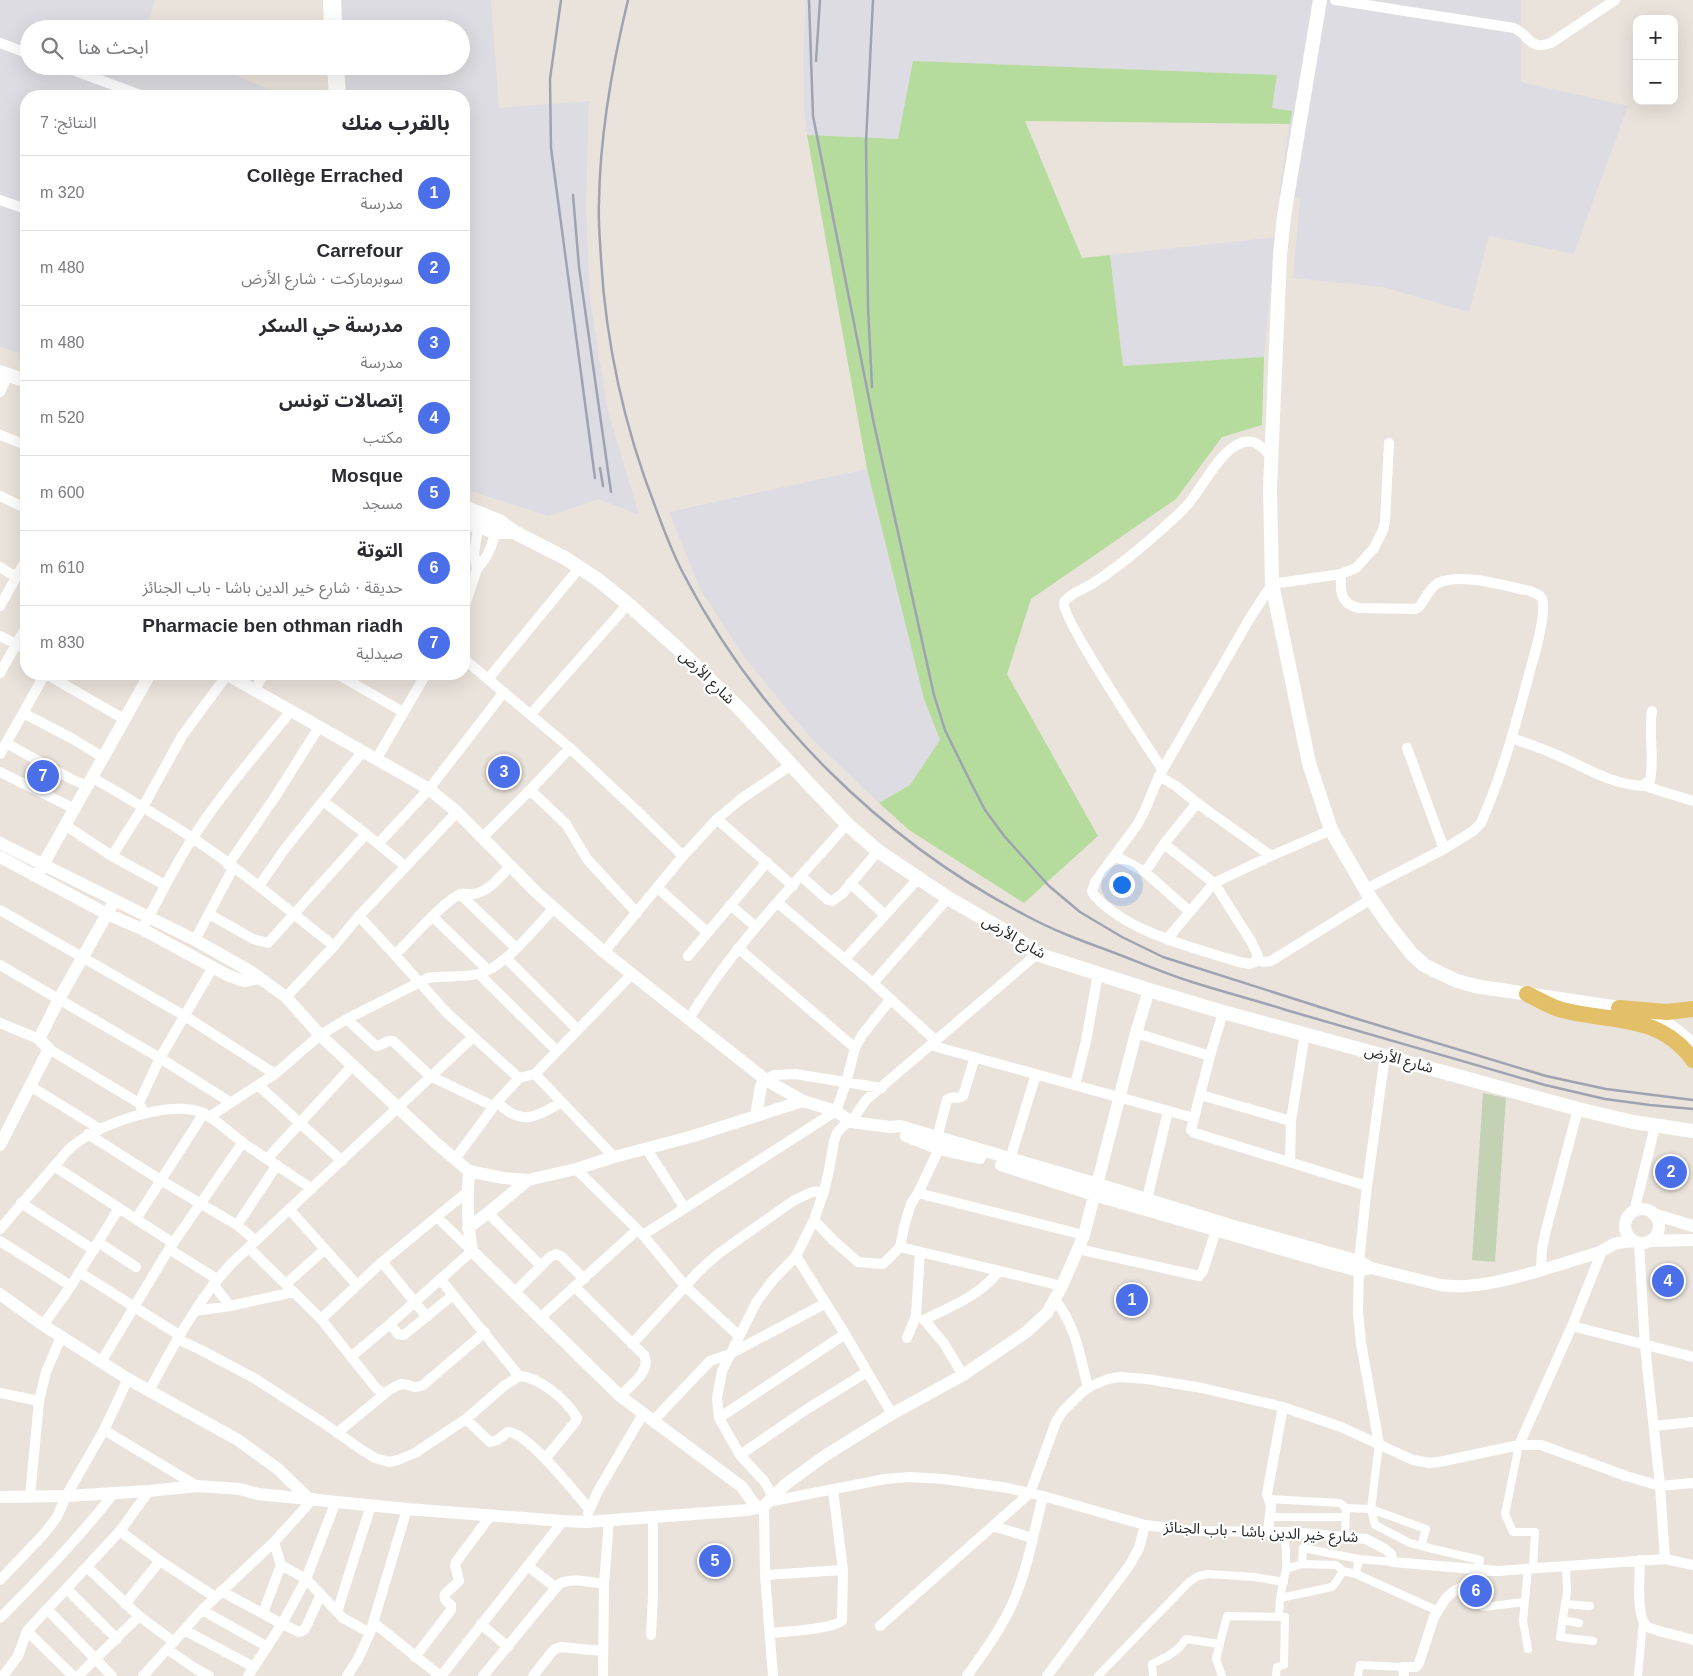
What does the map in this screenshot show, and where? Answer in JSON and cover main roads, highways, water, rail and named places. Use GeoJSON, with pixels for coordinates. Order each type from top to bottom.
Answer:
{"type":"FeatureCollection","features":[{"type":"Feature","properties":{"kind":"main road"},"geometry":{"type":"LineString","coordinates":[[1320,0],[1284,216],[1280,255],[1270,488],[1272,584],[1309,763],[1331,830],[1389,926],[1411,953],[1424,965],[1457,981],[1475,986],[1619,1008],[1667,1012],[1693,1009]]}},
{"type":"Feature","properties":{"kind":"main road"},"geometry":{"type":"LineString","coordinates":[[0,363],[20,369]]}},
{"type":"Feature","properties":{"kind":"main road"},"geometry":{"type":"LineString","coordinates":[[4,374],[20,379]]}},
{"type":"Feature","properties":{"kind":"main road","name":"شارع الأرض"},"geometry":{"type":"LineString","coordinates":[[470,512],[480,520],[514,532],[550,549],[580,567],[628,604],[675,646],[740,709],[847,824],[878,850],[918,879],[1012,935],[1037,954],[1223,1012],[1385,1056],[1578,1108],[1655,1126],[1693,1131]]}},
{"type":"Feature","properties":{"kind":"main road","name":"شارع الأرض"},"geometry":{"type":"LineString","coordinates":[[470,521],[480,520]]}},
{"type":"Feature","properties":{"kind":"main road"},"geometry":{"type":"LineString","coordinates":[[1527,994],[1560,1010],[1640,1023],[1664,1033],[1676,1042],[1693,1060]]}},
{"type":"Feature","properties":{"kind":"main road"},"geometry":{"type":"LineString","coordinates":[[1619,1008],[1657,1019],[1693,1045]]}},
{"type":"Feature","properties":{"kind":"railway"},"geometry":{"type":"LineString","coordinates":[[561,0],[550,79],[551,148],[595,478]]}},
{"type":"Feature","properties":{"kind":"railway"},"geometry":{"type":"LineString","coordinates":[[628,0],[604,126],[600,177],[599,230],[603,291],[612,353],[634,446],[675,557],[713,626],[748,677],[786,725],[828,770],[873,812],[921,850],[972,885],[1036,921],[1058,931],[1173,976],[1204,986],[1545,1085],[1605,1099],[1693,1109]]}},
{"type":"Feature","properties":{"kind":"railway"},"geometry":{"type":"LineString","coordinates":[[809,0],[813,116],[874,424],[934,695],[945,730],[969,779],[985,810],[1005,837],[1049,886],[1080,912],[1122,937],[1163,957],[1351,1017],[1546,1076],[1606,1089],[1693,1100]]}},
{"type":"Feature","properties":{"kind":"railway"},"geometry":{"type":"LineString","coordinates":[[816,61],[820,0]]}},
{"type":"Feature","properties":{"kind":"railway"},"geometry":{"type":"LineString","coordinates":[[872,387],[868,307],[866,142],[873,0]]}},
{"type":"Feature","properties":{"kind":"railway"},"geometry":{"type":"LineString","coordinates":[[573,195],[579,267],[611,492]]}},
{"type":"Feature","properties":{"kind":"railway"},"geometry":{"type":"LineString","coordinates":[[600,468],[603,486]]}},
{"type":"Feature","properties":{"kind":"place","name":"مدرسة حي السكر"},"geometry":{"type":"Point","coordinates":[504,772]}},
{"type":"Feature","properties":{"kind":"place","name":"Pharmacie ben othman riadh"},"geometry":{"type":"Point","coordinates":[43,776]}},
{"type":"Feature","properties":{"kind":"place","name":"Carrefour"},"geometry":{"type":"Point","coordinates":[1671,1172]}},
{"type":"Feature","properties":{"kind":"place","name":"إتصالات تونس"},"geometry":{"type":"Point","coordinates":[1668,1281]}},
{"type":"Feature","properties":{"kind":"place","name":"Collège Errached"},"geometry":{"type":"Point","coordinates":[1132,1300]}},
{"type":"Feature","properties":{"kind":"place","name":"Mosque"},"geometry":{"type":"Point","coordinates":[715,1561]}},
{"type":"Feature","properties":{"kind":"place","name":"التوتة"},"geometry":{"type":"Point","coordinates":[1476,1591]}}]}
